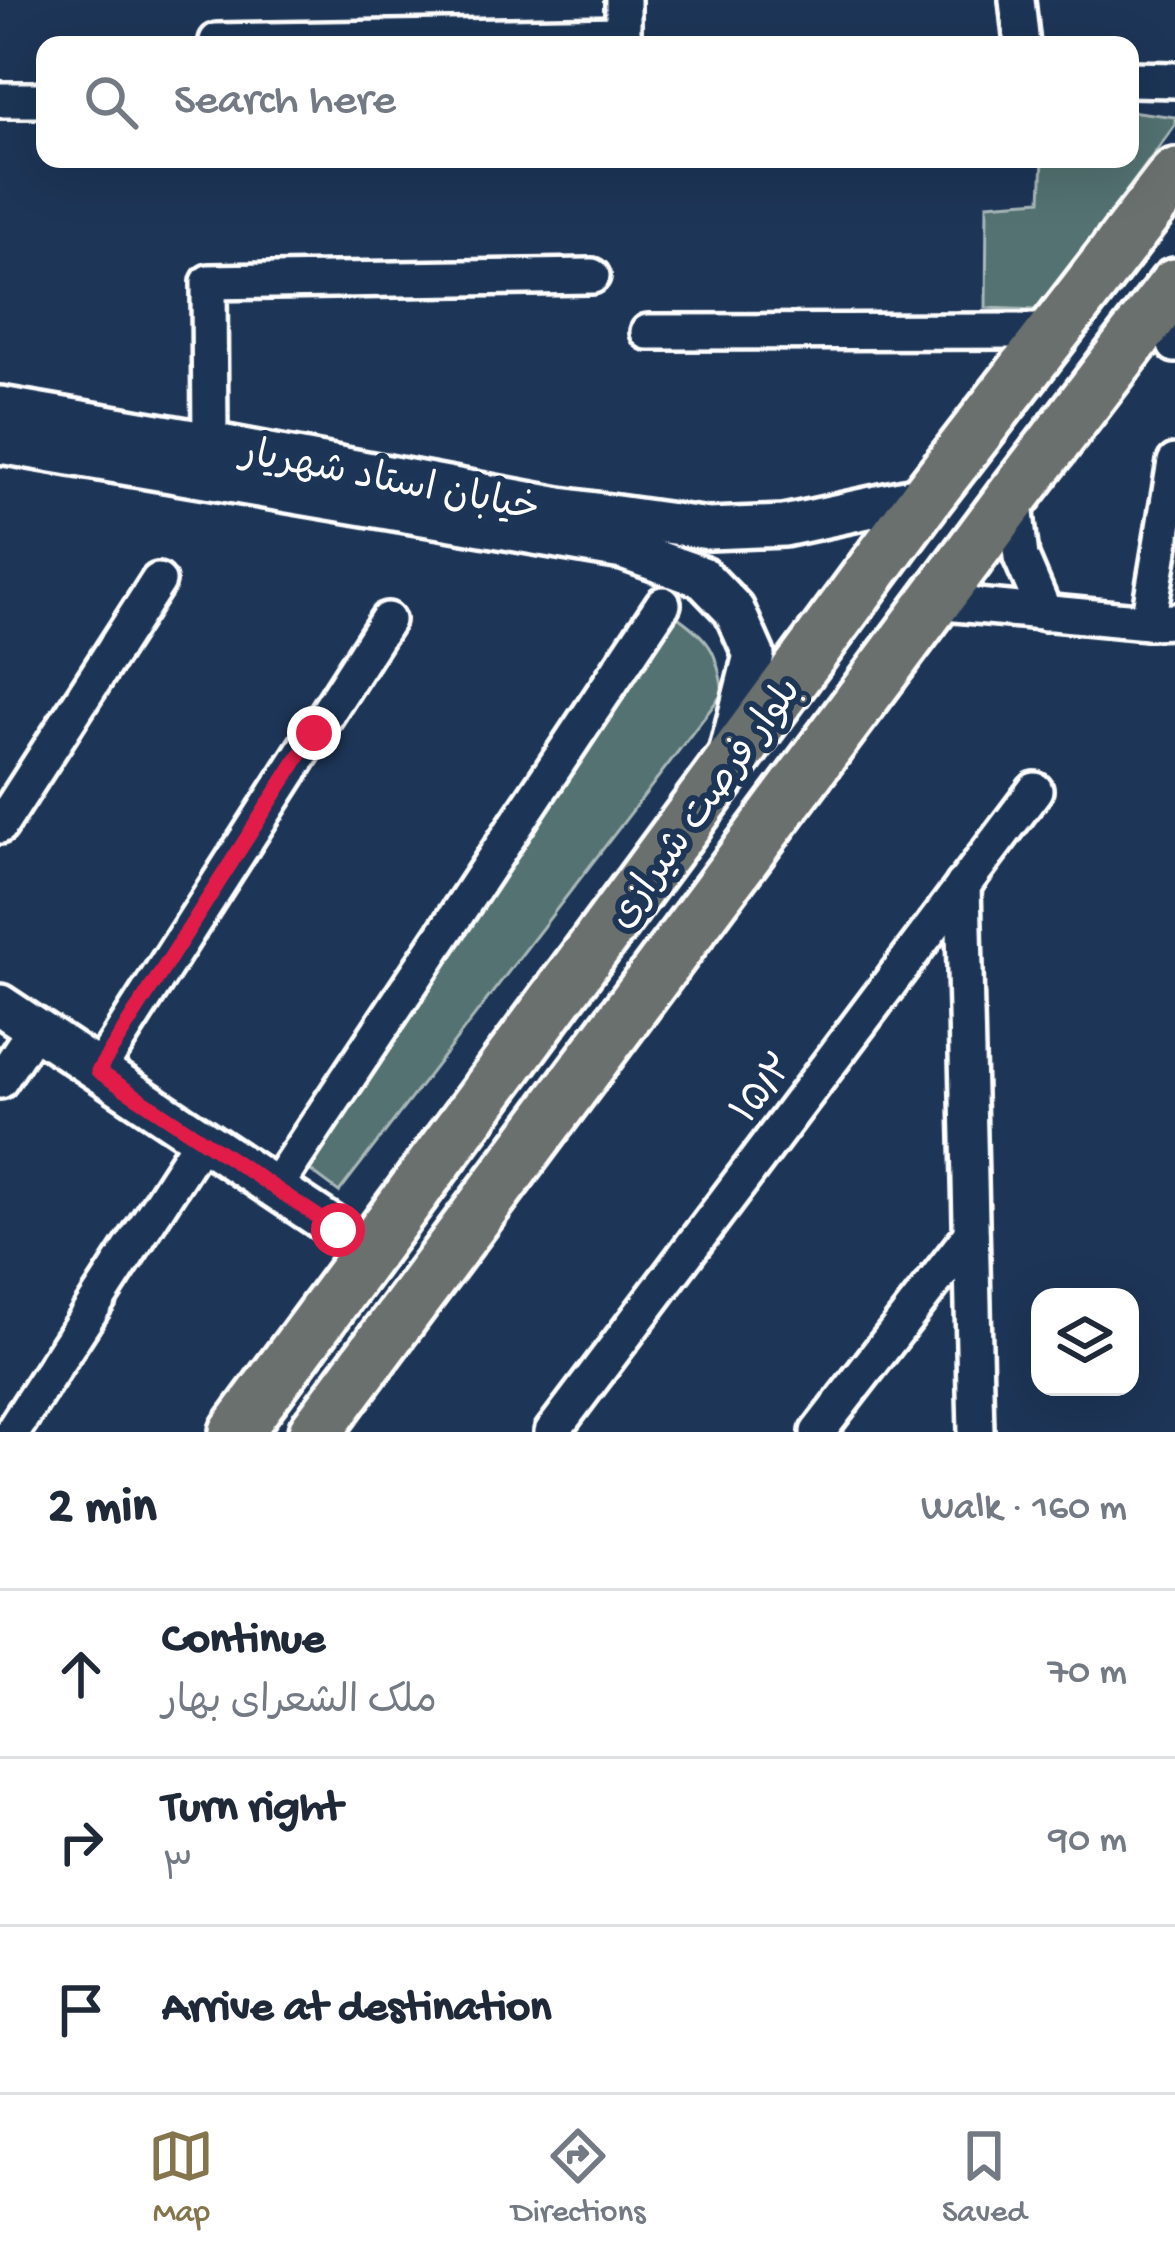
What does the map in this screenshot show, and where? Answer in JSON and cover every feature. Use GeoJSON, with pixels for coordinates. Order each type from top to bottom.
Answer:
{"type":"FeatureCollection","features":[{"type":"Feature","properties":{"kind":"main road","name":"بلوار فرصت شیرازی"},"geometry":{"type":"LineString","coordinates":[[236,1432],[928,495],[1175,175]]}},
{"type":"Feature","properties":{"kind":"main road","name":"بلوار فرصت شیرازی"},"geometry":{"type":"LineString","coordinates":[[315,1432],[1175,285]]}},
{"type":"Feature","properties":{"kind":"street"},"geometry":{"type":"LineString","coordinates":[[1017,0],[1021,36]]}},
{"type":"Feature","properties":{"kind":"street"},"geometry":{"type":"LineString","coordinates":[[352,36],[623,26]]}},
{"type":"Feature","properties":{"kind":"street"},"geometry":{"type":"LineString","coordinates":[[1139,79],[1175,80]]}},
{"type":"Feature","properties":{"kind":"street"},"geometry":{"type":"LineString","coordinates":[[0,100],[36,100]]}},
{"type":"Feature","properties":{"kind":"street"},"geometry":{"type":"LineString","coordinates":[[210,443],[209,282],[592,276]]}},
{"type":"Feature","properties":{"kind":"street"},"geometry":{"type":"LineString","coordinates":[[648,332],[1056,331]]}},
{"type":"Feature","properties":{"kind":"street","name":"خیابان استاد شهریار"},"geometry":{"type":"LineString","coordinates":[[0,407],[560,508],[709,529],[784,526],[928,495]]}},
{"type":"Feature","properties":{"kind":"street","name":"خیابان استاد شهریار"},"geometry":{"type":"LineString","coordinates":[[0,443],[623,549],[702,578],[734,610],[754,655],[725,770]]}},
{"type":"Feature","properties":{"kind":"street"},"geometry":{"type":"LineString","coordinates":[[934,602],[1161,621],[1175,463]]}},
{"type":"Feature","properties":{"kind":"street"},"geometry":{"type":"LineString","coordinates":[[1014,495],[1022,557],[1045,613]]}},
{"type":"Feature","properties":{"kind":"street"},"geometry":{"type":"LineString","coordinates":[[0,826],[158,581]]}},
{"type":"Feature","properties":{"kind":"street"},"geometry":{"type":"LineString","coordinates":[[274,1189],[663,604]]}},
{"type":"Feature","properties":{"kind":"street"},"geometry":{"type":"LineString","coordinates":[[98,1071],[387,620]]}},
{"type":"Feature","properties":{"kind":"street","name":"۱۵/۲"},"geometry":{"type":"LineString","coordinates":[[552,1432],[1035,790]]}},
{"type":"Feature","properties":{"kind":"street"},"geometry":{"type":"LineString","coordinates":[[963,885],[976,1432]]}},
{"type":"Feature","properties":{"kind":"street"},"geometry":{"type":"LineString","coordinates":[[0,1005],[370,1251]]}},
{"type":"Feature","properties":{"kind":"street"},"geometry":{"type":"LineString","coordinates":[[0,1081],[34,1028]]}},
{"type":"Feature","properties":{"kind":"street"},"geometry":{"type":"LineString","coordinates":[[12,1432],[201,1140]]}},
{"type":"Feature","properties":{"kind":"street"},"geometry":{"type":"LineString","coordinates":[[818,1432],[971,1234]]}},
{"type":"Feature","properties":{"kind":"green space"},"geometry":{"type":"Polygon","coordinates":[[[1139,112],[1175,117],[1175,125],[1040,310],[986,308],[987,204],[1041,200],[1043,168],[1139,168],[1139,112]]]}},
{"type":"Feature","properties":{"kind":"green space"},"geometry":{"type":"Polygon","coordinates":[[[675,615],[710,647],[723,693],[339,1192],[304,1166],[675,615]]]}},
{"type":"Feature","properties":{"kind":"route"},"geometry":{"type":"LineString","coordinates":[[314,733],[98,1071],[338,1230]]}}]}
